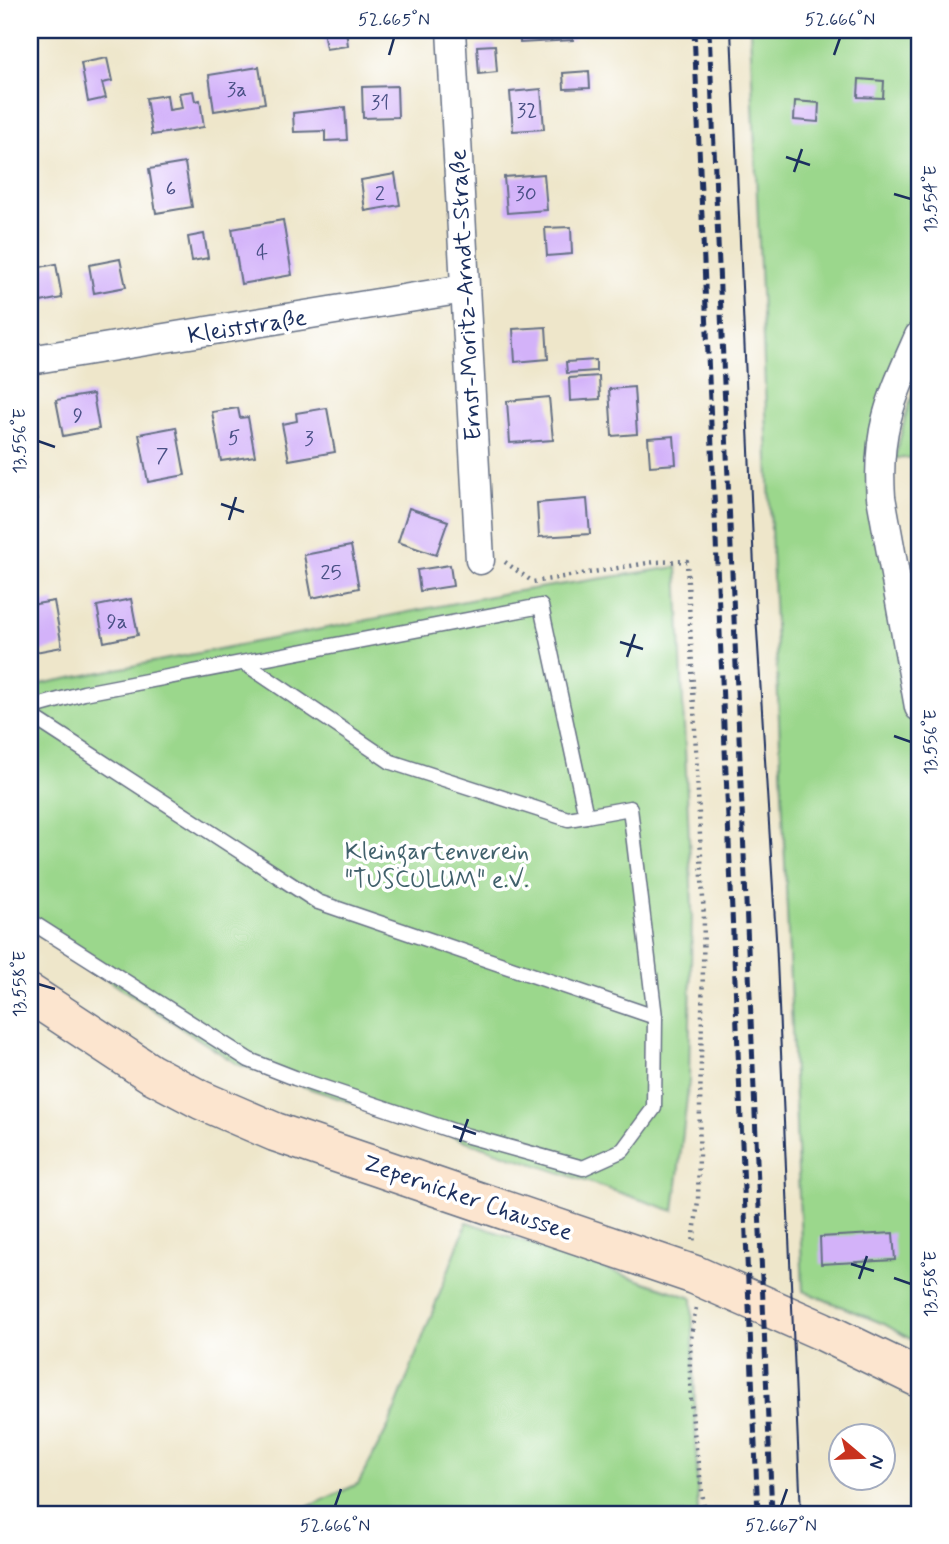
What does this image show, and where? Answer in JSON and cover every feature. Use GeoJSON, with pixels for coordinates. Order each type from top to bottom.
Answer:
{"type":"FeatureCollection","features":[{"type":"Feature","properties":{"kind":"main road","name":"Zepernicker Chaussee"},"geometry":{"type":"LineString","coordinates":[[30,994],[150,1073],[201,1100],[275,1132],[695,1275],[822,1331],[919,1378]]}},
{"type":"Feature","properties":{"kind":"street","name":"Ernst-Moritz-Arndt-Straße"},"geometry":{"type":"LineString","coordinates":[[451,30],[480,560]]}},
{"type":"Feature","properties":{"kind":"street","name":"Kleiststraße"},"geometry":{"type":"LineString","coordinates":[[30,360],[464,289]]}},
{"type":"Feature","properties":{"kind":"street"},"geometry":{"type":"LineString","coordinates":[[919,336],[886,413],[879,465],[881,497],[919,706]]}},
{"type":"Feature","properties":{"kind":"lane"},"geometry":{"type":"LineString","coordinates":[[863,30],[919,32]]}},
{"type":"Feature","properties":{"kind":"lane"},"geometry":{"type":"LineString","coordinates":[[30,708],[85,693],[541,606],[586,816]]}},
{"type":"Feature","properties":{"kind":"lane"},"geometry":{"type":"LineString","coordinates":[[30,921],[249,1060],[468,1136],[583,1168],[623,1150],[654,1108],[655,1017],[630,808],[568,819],[391,762],[246,664]]}},
{"type":"Feature","properties":{"kind":"lane"},"geometry":{"type":"LineString","coordinates":[[30,715],[318,902],[655,1017]]}},
{"type":"Feature","properties":{"kind":"path"},"geometry":{"type":"LineString","coordinates":[[480,560],[504,561],[533,582],[654,562],[687,561],[704,920],[698,1200],[693,1247],[698,1300],[690,1336],[694,1421],[705,1514]]}},
{"type":"Feature","properties":{"kind":"green space"},"geometry":{"type":"Polygon","coordinates":[[[750,30],[919,30],[919,313],[884,388],[868,443],[868,487],[891,585],[919,737],[919,1344],[884,1324],[803,1291],[750,30]]]}},
{"type":"Feature","properties":{"kind":"green space"},"geometry":{"type":"Polygon","coordinates":[[[919,381],[919,458],[895,458],[908,407],[919,381]]]}},
{"type":"Feature","properties":{"kind":"green space","name":"Kleingartenverein \"TUSCULUM\" e.V."},"geometry":{"type":"Polygon","coordinates":[[[677,567],[692,907],[689,1080],[674,1211],[237,1064],[30,929],[30,686],[506,593],[677,567]]]}},
{"type":"Feature","properties":{"kind":"green space"},"geometry":{"type":"Polygon","coordinates":[[[467,1222],[692,1298],[698,1514],[292,1514],[358,1484],[389,1425],[467,1222]]]}},
{"type":"Feature","properties":{"kind":"building"},"geometry":{"type":"Polygon","coordinates":[[[323,30],[346,30],[348,46],[326,49],[323,30]]]}},
{"type":"Feature","properties":{"kind":"building"},"geometry":{"type":"Polygon","coordinates":[[[520,30],[573,30],[573,40],[520,43],[520,30]]]}},
{"type":"Feature","properties":{"kind":"building"},"geometry":{"type":"Polygon","coordinates":[[[495,45],[497,72],[479,74],[477,46],[495,45]]]}},
{"type":"Feature","properties":{"kind":"building"},"geometry":{"type":"Polygon","coordinates":[[[107,58],[112,81],[102,83],[106,98],[88,102],[81,63],[107,58]]]}},
{"type":"Feature","properties":{"kind":"building"},"geometry":{"type":"Polygon","coordinates":[[[259,67],[265,103],[214,111],[209,75],[259,67]]]}},
{"type":"Feature","properties":{"kind":"building"},"geometry":{"type":"Polygon","coordinates":[[[589,71],[590,88],[564,89],[563,73],[589,71]]]}},
{"type":"Feature","properties":{"kind":"building"},"geometry":{"type":"Polygon","coordinates":[[[859,79],[884,81],[883,98],[858,97],[859,79]]]}},
{"type":"Feature","properties":{"kind":"building"},"geometry":{"type":"Polygon","coordinates":[[[397,86],[398,117],[363,118],[362,87],[397,86]]]}},
{"type":"Feature","properties":{"kind":"building"},"geometry":{"type":"Polygon","coordinates":[[[541,89],[544,129],[513,131],[510,92],[541,89]]]}},
{"type":"Feature","properties":{"kind":"building"},"geometry":{"type":"Polygon","coordinates":[[[193,91],[195,101],[200,100],[204,127],[152,135],[146,98],[167,95],[169,110],[182,108],[179,93],[193,91]]]}},
{"type":"Feature","properties":{"kind":"building"},"geometry":{"type":"Polygon","coordinates":[[[795,101],[819,103],[818,122],[794,120],[795,101]]]}},
{"type":"Feature","properties":{"kind":"building"},"geometry":{"type":"Polygon","coordinates":[[[345,107],[347,140],[325,141],[325,131],[294,132],[293,113],[345,107]]]}},
{"type":"Feature","properties":{"kind":"building"},"geometry":{"type":"Polygon","coordinates":[[[185,163],[192,207],[156,213],[149,169],[185,163]]]}},
{"type":"Feature","properties":{"kind":"building"},"geometry":{"type":"Polygon","coordinates":[[[395,174],[400,205],[365,211],[361,180],[395,174]]]}},
{"type":"Feature","properties":{"kind":"building"},"geometry":{"type":"Polygon","coordinates":[[[544,174],[547,210],[507,213],[504,177],[544,174]]]}},
{"type":"Feature","properties":{"kind":"building"},"geometry":{"type":"Polygon","coordinates":[[[283,220],[292,275],[241,284],[232,229],[283,220]]]}},
{"type":"Feature","properties":{"kind":"building"},"geometry":{"type":"Polygon","coordinates":[[[571,227],[572,254],[547,256],[545,228],[571,227]]]}},
{"type":"Feature","properties":{"kind":"building"},"geometry":{"type":"Polygon","coordinates":[[[204,234],[208,258],[192,261],[188,237],[204,234]]]}},
{"type":"Feature","properties":{"kind":"building"},"geometry":{"type":"Polygon","coordinates":[[[120,259],[126,287],[94,293],[89,265],[120,259]]]}},
{"type":"Feature","properties":{"kind":"building"},"geometry":{"type":"Polygon","coordinates":[[[56,264],[62,298],[30,304],[30,269],[56,264]]]}},
{"type":"Feature","properties":{"kind":"building"},"geometry":{"type":"Polygon","coordinates":[[[546,327],[548,359],[515,362],[513,329],[546,327]]]}},
{"type":"Feature","properties":{"kind":"building"},"geometry":{"type":"Polygon","coordinates":[[[596,360],[596,371],[567,373],[566,362],[596,360]]]}},
{"type":"Feature","properties":{"kind":"building"},"geometry":{"type":"Polygon","coordinates":[[[599,376],[600,399],[570,401],[569,378],[599,376]]]}},
{"type":"Feature","properties":{"kind":"building"},"geometry":{"type":"Polygon","coordinates":[[[634,387],[637,434],[612,436],[609,389],[634,387]]]}},
{"type":"Feature","properties":{"kind":"building"},"geometry":{"type":"Polygon","coordinates":[[[93,394],[99,429],[63,436],[56,400],[93,394]]]}},
{"type":"Feature","properties":{"kind":"building"},"geometry":{"type":"Polygon","coordinates":[[[549,397],[553,440],[510,443],[507,401],[549,397]]]}},
{"type":"Feature","properties":{"kind":"building"},"geometry":{"type":"Polygon","coordinates":[[[238,408],[240,418],[248,417],[255,456],[221,461],[212,412],[238,408]]]}},
{"type":"Feature","properties":{"kind":"building"},"geometry":{"type":"Polygon","coordinates":[[[327,408],[335,452],[289,460],[282,424],[297,421],[296,413],[327,408]]]}},
{"type":"Feature","properties":{"kind":"building"},"geometry":{"type":"Polygon","coordinates":[[[176,427],[185,475],[148,482],[139,434],[176,427]]]}},
{"type":"Feature","properties":{"kind":"building"},"geometry":{"type":"Polygon","coordinates":[[[674,436],[676,464],[650,466],[648,438],[674,436]]]}},
{"type":"Feature","properties":{"kind":"building"},"geometry":{"type":"Polygon","coordinates":[[[30,473],[37,502],[30,503],[30,473]]]}},
{"type":"Feature","properties":{"kind":"building"},"geometry":{"type":"Polygon","coordinates":[[[587,499],[590,534],[539,537],[537,503],[587,499]]]}},
{"type":"Feature","properties":{"kind":"building"},"geometry":{"type":"Polygon","coordinates":[[[409,508],[448,521],[436,555],[398,542],[409,508]]]}},
{"type":"Feature","properties":{"kind":"building"},"geometry":{"type":"Polygon","coordinates":[[[351,546],[359,588],[312,598],[304,555],[351,546]]]}},
{"type":"Feature","properties":{"kind":"building"},"geometry":{"type":"Polygon","coordinates":[[[450,565],[453,586],[420,591],[417,570],[450,565]]]}},
{"type":"Feature","properties":{"kind":"building"},"geometry":{"type":"Polygon","coordinates":[[[131,599],[138,635],[104,642],[97,606],[131,599]]]}},
{"type":"Feature","properties":{"kind":"building"},"geometry":{"type":"Polygon","coordinates":[[[54,601],[62,647],[30,653],[30,605],[54,601]]]}},
{"type":"Feature","properties":{"kind":"building"},"geometry":{"type":"Polygon","coordinates":[[[893,1233],[895,1260],[821,1264],[820,1237],[893,1233]]]}},
{"type":"Feature","properties":{"kind":"tram line"},"geometry":{"type":"LineString","coordinates":[[731,30],[756,614],[776,937],[801,1514]]}},
{"type":"Feature","properties":{"kind":"railway"},"geometry":{"type":"LineString","coordinates":[[694,30],[758,1514]]}},
{"type":"Feature","properties":{"kind":"railway"},"geometry":{"type":"LineString","coordinates":[[709,30],[772,1514]]}}]}
